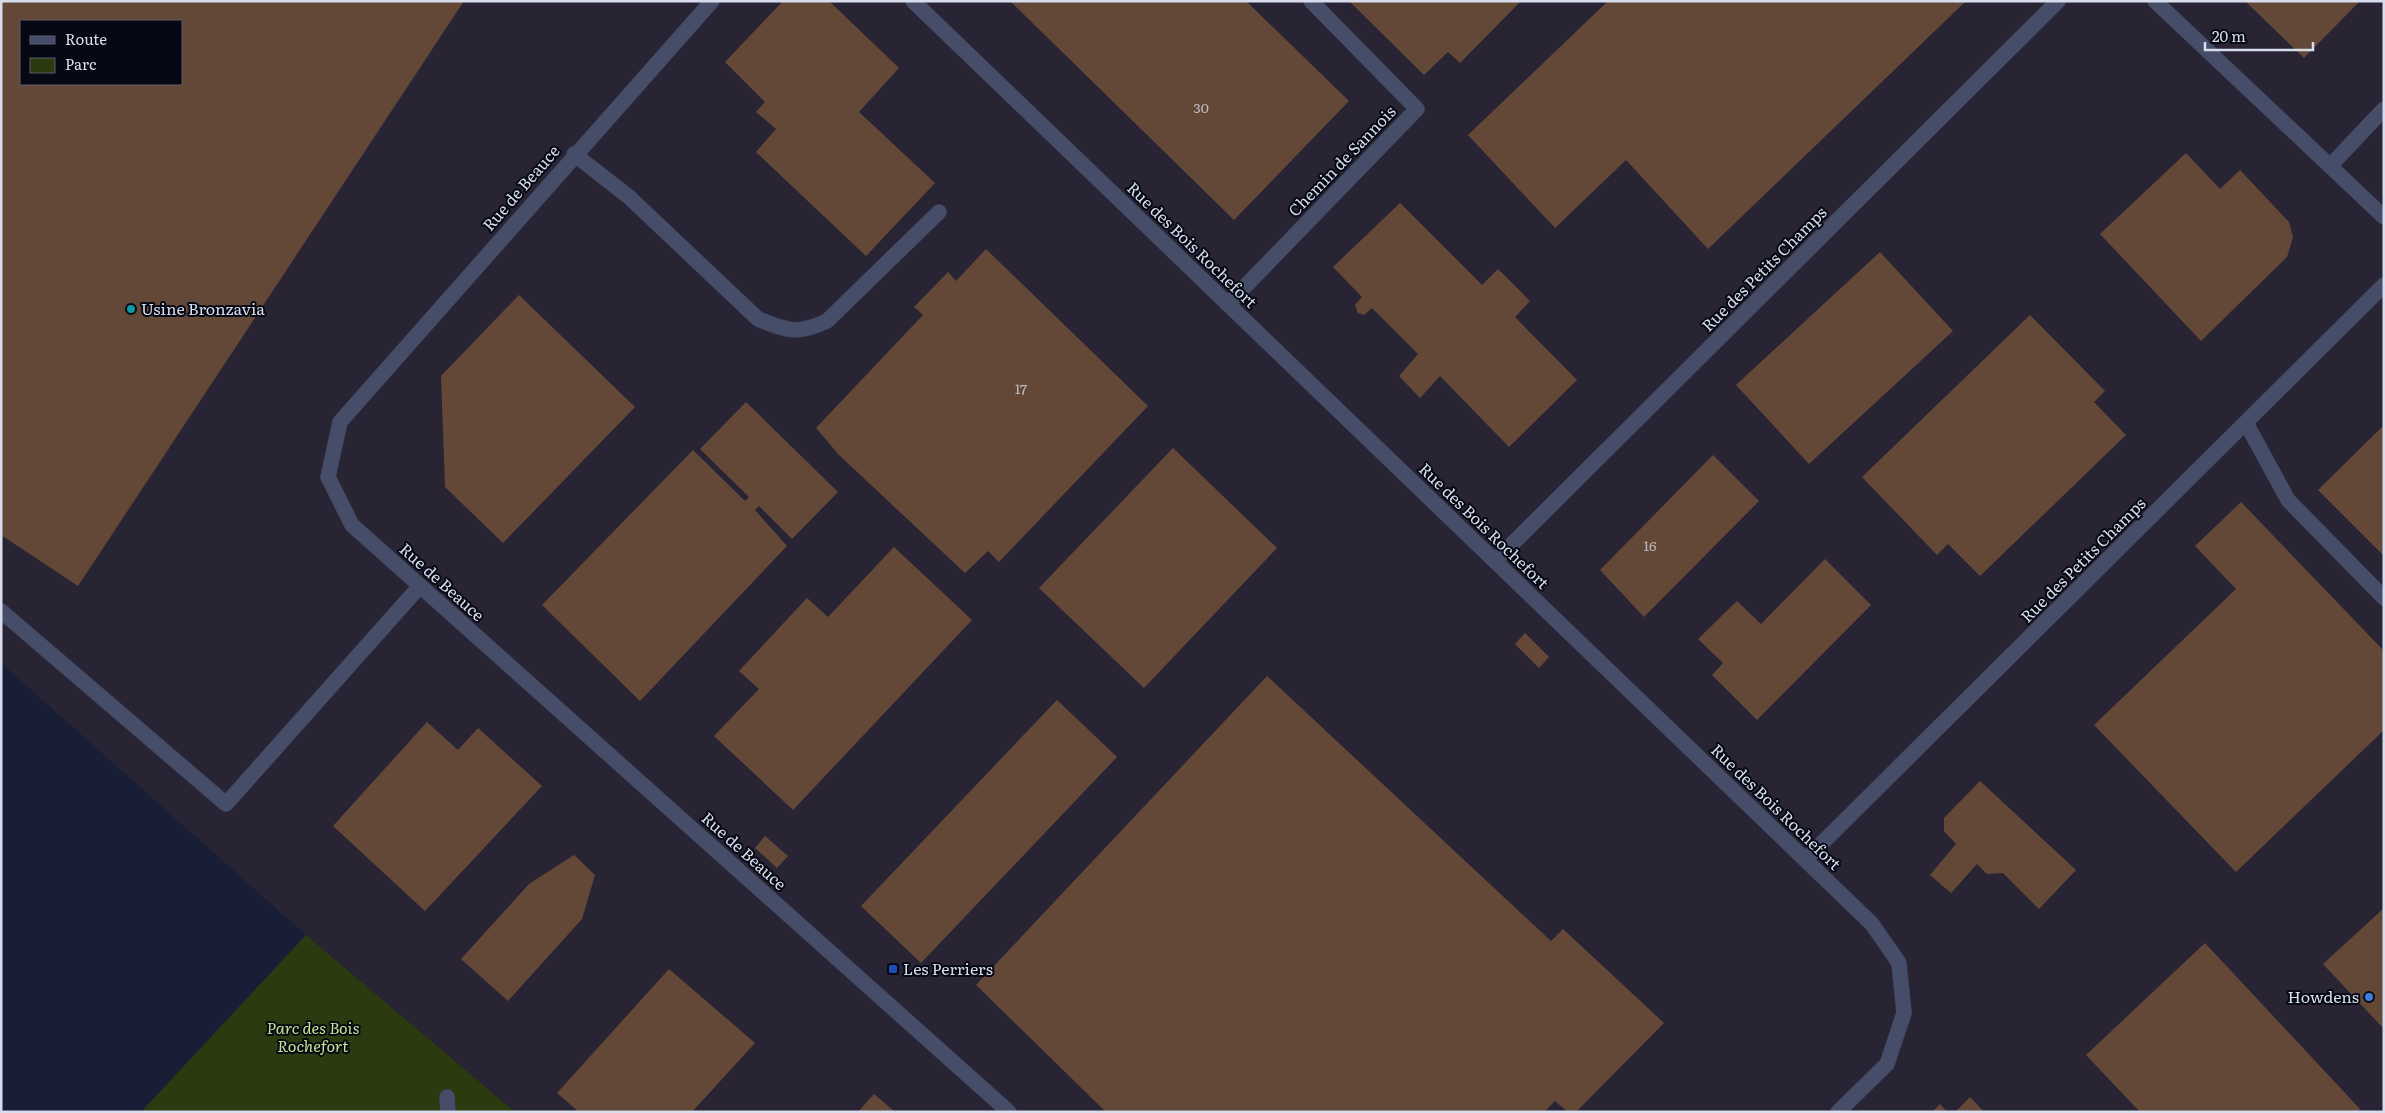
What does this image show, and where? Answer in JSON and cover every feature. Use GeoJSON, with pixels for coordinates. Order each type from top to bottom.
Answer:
{"type":"FeatureCollection","features":[{"type":"Feature","properties":{"kind":"street","name":"Rue de Beauce"},"geometry":{"type":"LineString","coordinates":[[712,1],[574,154],[340,422],[328,477],[352,525],[1009,1112]]}},
{"type":"Feature","properties":{"kind":"street","name":"Rue des Bois Rochefort"},"geometry":{"type":"LineString","coordinates":[[913,1],[1872,924],[1899,962],[1904,1013],[1887,1064],[1838,1112]]}},
{"type":"Feature","properties":{"kind":"street","name":"Chemin de Sannois"},"geometry":{"type":"LineString","coordinates":[[1228,304],[1417,109],[1311,1]]}},
{"type":"Feature","properties":{"kind":"street","name":"Rue des Petits Champs"},"geometry":{"type":"LineString","coordinates":[[1495,561],[2058,1]]}},
{"type":"Feature","properties":{"kind":"street"},"geometry":{"type":"LineString","coordinates":[[2155,1],[2384,217]]}},
{"type":"Feature","properties":{"kind":"street"},"geometry":{"type":"LineString","coordinates":[[2331,165],[2384,109]]}},
{"type":"Feature","properties":{"kind":"street"},"geometry":{"type":"LineString","coordinates":[[574,154],[629,197],[758,319],[784,330],[807,330],[827,321],[939,212]]}},
{"type":"Feature","properties":{"kind":"street","name":"Rue des Petits Champs"},"geometry":{"type":"LineString","coordinates":[[1806,860],[2384,285]]}},
{"type":"Feature","properties":{"kind":"street"},"geometry":{"type":"LineString","coordinates":[[2246,422],[2288,500],[2384,598]]}},
{"type":"Feature","properties":{"kind":"street"},"geometry":{"type":"LineString","coordinates":[[1,611],[226,804],[420,586]]}},
{"type":"Feature","properties":{"kind":"shaded area"},"geometry":{"type":"Polygon","coordinates":[[[1,1],[2384,1],[2384,1112],[515,1112],[306,935],[1,663],[1,1]]]}},
{"type":"Feature","properties":{"kind":"green space","name":"Parc des Bois Rochefort"},"geometry":{"type":"Polygon","coordinates":[[[306,935],[515,1112],[141,1112],[306,935]]]}},
{"type":"Feature","properties":{"kind":"building","name":"Usine Bronzavia"},"geometry":{"type":"Polygon","coordinates":[[[1,1],[464,1],[78,586],[1,535],[1,1]]]}},
{"type":"Feature","properties":{"kind":"building"},"geometry":{"type":"Polygon","coordinates":[[[783,1],[829,1],[899,68],[859,112],[935,183],[866,256],[756,152],[776,129],[756,112],[765,102],[725,62],[783,1]]]}},
{"type":"Feature","properties":{"kind":"building"},"geometry":{"type":"Polygon","coordinates":[[[1010,1],[1246,1],[1349,101],[1234,220],[1010,1]]]}},
{"type":"Feature","properties":{"kind":"building"},"geometry":{"type":"Polygon","coordinates":[[[1349,1],[1521,1],[1460,63],[1448,52],[1424,75],[1349,1]]]}},
{"type":"Feature","properties":{"kind":"building"},"geometry":{"type":"Polygon","coordinates":[[[1608,1],[1966,1],[1708,249],[1626,160],[1555,228],[1468,135],[1608,1]]]}},
{"type":"Feature","properties":{"kind":"building"},"geometry":{"type":"Polygon","coordinates":[[[2245,1],[2360,1],[2304,58],[2245,1]]]}},
{"type":"Feature","properties":{"kind":"building"},"geometry":{"type":"Polygon","coordinates":[[[2186,153],[2220,189],[2240,170],[2289,222],[2293,237],[2287,257],[2201,341],[2100,234],[2186,153]]]}},
{"type":"Feature","properties":{"kind":"building"},"geometry":{"type":"Polygon","coordinates":[[[1400,203],[1482,285],[1498,269],[1530,301],[1515,317],[1577,380],[1509,447],[1440,376],[1420,398],[1399,376],[1418,354],[1372,308],[1364,315],[1358,313],[1355,305],[1362,297],[1333,267],[1400,203]]]}},
{"type":"Feature","properties":{"kind":"building"},"geometry":{"type":"Polygon","coordinates":[[[986,249],[1148,406],[999,562],[988,551],[965,573],[839,455],[816,428],[923,315],[914,307],[948,272],[956,281],[986,249]]]}},
{"type":"Feature","properties":{"kind":"building"},"geometry":{"type":"Polygon","coordinates":[[[1880,252],[1953,331],[1809,464],[1736,385],[1880,252]]]}},
{"type":"Feature","properties":{"kind":"building"},"geometry":{"type":"Polygon","coordinates":[[[519,295],[635,407],[503,543],[445,487],[441,376],[519,295]]]}},
{"type":"Feature","properties":{"kind":"building"},"geometry":{"type":"Polygon","coordinates":[[[2030,315],[2105,391],[2094,402],[2126,435],[1980,576],[1948,544],[1937,555],[1862,477],[2030,315]]]}},
{"type":"Feature","properties":{"kind":"building"},"geometry":{"type":"Polygon","coordinates":[[[746,402],[838,492],[792,539],[759,506],[755,510],[787,546],[640,701],[542,605],[693,450],[745,501],[749,497],[700,449],[746,402]]]}},
{"type":"Feature","properties":{"kind":"building"},"geometry":{"type":"Polygon","coordinates":[[[2384,425],[2384,556],[2318,490],[2384,425]]]}},
{"type":"Feature","properties":{"kind":"building"},"geometry":{"type":"Polygon","coordinates":[[[1173,448],[1277,548],[1144,688],[1039,588],[1173,448]]]}},
{"type":"Feature","properties":{"kind":"building"},"geometry":{"type":"Polygon","coordinates":[[[1713,455],[1759,501],[1644,617],[1600,570],[1713,455]]]}},
{"type":"Feature","properties":{"kind":"building"},"geometry":{"type":"Polygon","coordinates":[[[2241,502],[2384,651],[2384,730],[2236,872],[2094,725],[2236,589],[2195,546],[2241,502]]]}},
{"type":"Feature","properties":{"kind":"building"},"geometry":{"type":"Polygon","coordinates":[[[894,547],[972,620],[793,810],[714,736],[759,689],[739,671],[807,598],[828,617],[894,547]]]}},
{"type":"Feature","properties":{"kind":"building"},"geometry":{"type":"Polygon","coordinates":[[[1825,559],[1871,605],[1757,720],[1712,675],[1723,663],[1698,639],[1737,601],[1761,624],[1825,559]]]}},
{"type":"Feature","properties":{"kind":"building"},"geometry":{"type":"Polygon","coordinates":[[[1525,633],[1549,657],[1539,668],[1515,644],[1525,633]]]}},
{"type":"Feature","properties":{"kind":"building"},"geometry":{"type":"Polygon","coordinates":[[[1267,676],[1551,941],[1563,929],[1664,1023],[1576,1112],[1568,1112],[1555,1101],[1544,1112],[1106,1112],[976,985],[1267,676]]]}},
{"type":"Feature","properties":{"kind":"building"},"geometry":{"type":"Polygon","coordinates":[[[1057,700],[1117,757],[921,963],[861,906],[1057,700]]]}},
{"type":"Feature","properties":{"kind":"building"},"geometry":{"type":"Polygon","coordinates":[[[427,722],[458,750],[478,728],[542,786],[425,911],[333,826],[427,722]]]}},
{"type":"Feature","properties":{"kind":"building"},"geometry":{"type":"Polygon","coordinates":[[[1980,781],[2076,870],[2039,909],[2003,873],[1987,874],[1977,864],[1951,893],[1930,875],[1956,844],[1944,831],[1944,818],[1980,781]]]}},
{"type":"Feature","properties":{"kind":"building"},"geometry":{"type":"Polygon","coordinates":[[[765,836],[788,856],[777,868],[755,848],[765,836]]]}},
{"type":"Feature","properties":{"kind":"building"},"geometry":{"type":"Polygon","coordinates":[[[574,855],[595,875],[582,919],[508,1001],[461,959],[529,884],[574,855]]]}},
{"type":"Feature","properties":{"kind":"building","name":"Howdens"},"geometry":{"type":"Polygon","coordinates":[[[2384,908],[2384,1029],[2323,964],[2384,908]]]}},
{"type":"Feature","properties":{"kind":"building"},"geometry":{"type":"Polygon","coordinates":[[[2205,943],[2360,1109],[2358,1112],[2140,1112],[2086,1055],[2205,943]]]}},
{"type":"Feature","properties":{"kind":"building"},"geometry":{"type":"Polygon","coordinates":[[[669,969],[755,1043],[692,1112],[579,1112],[557,1093],[669,969]]]}},
{"type":"Feature","properties":{"kind":"building"},"geometry":{"type":"Polygon","coordinates":[[[874,1094],[895,1112],[858,1112],[874,1094]]]}},
{"type":"Feature","properties":{"kind":"building"},"geometry":{"type":"Polygon","coordinates":[[[1970,1097],[1984,1112],[1955,1112],[1970,1097]]]}},
{"type":"Feature","properties":{"kind":"building"},"geometry":{"type":"Polygon","coordinates":[[[1940,1104],[1947,1112],[1932,1112],[1940,1104]]]}},
{"type":"Feature","properties":{"kind":"place","name":"Usine Bronzavia"},"geometry":{"type":"Point","coordinates":[131,309]}},
{"type":"Feature","properties":{"kind":"place","name":"Les Perriers"},"geometry":{"type":"Point","coordinates":[893,969]}},
{"type":"Feature","properties":{"kind":"place","name":"Howdens"},"geometry":{"type":"Point","coordinates":[2369,997]}}]}
